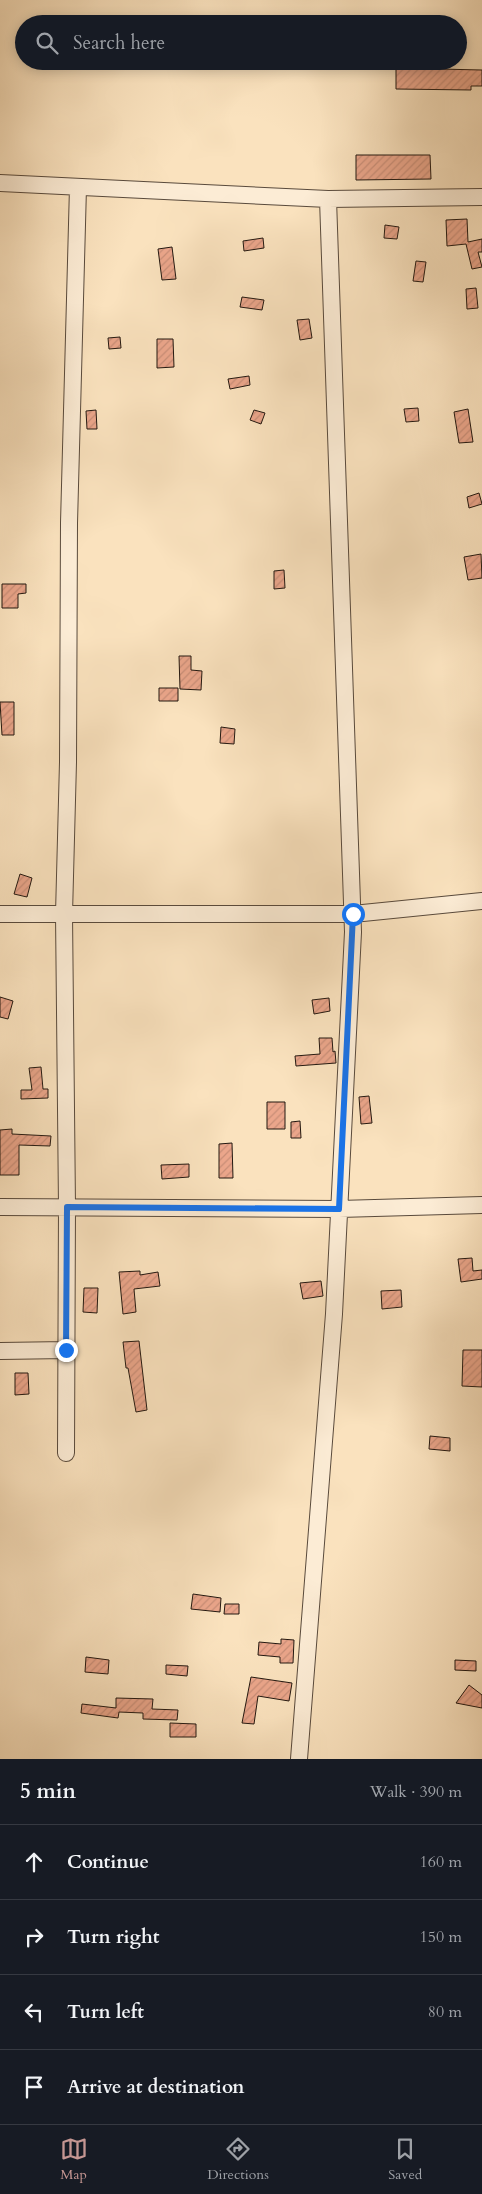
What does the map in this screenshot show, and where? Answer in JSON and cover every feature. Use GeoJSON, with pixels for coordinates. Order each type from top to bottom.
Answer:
{"type":"FeatureCollection","features":[{"type":"Feature","properties":{"kind":"street"},"geometry":{"type":"LineString","coordinates":[[0,183],[328,199],[482,197]]}},
{"type":"Feature","properties":{"kind":"street"},"geometry":{"type":"LineString","coordinates":[[66,1453],[67,1207],[64,914],[68,762],[69,523],[78,187]]}},
{"type":"Feature","properties":{"kind":"street"},"geometry":{"type":"LineString","coordinates":[[299,1759],[334,1314],[353,914],[328,199]]}},
{"type":"Feature","properties":{"kind":"street"},"geometry":{"type":"LineString","coordinates":[[0,914],[353,914],[482,902]]}},
{"type":"Feature","properties":{"kind":"street"},"geometry":{"type":"LineString","coordinates":[[0,1207],[339,1209],[482,1205]]}},
{"type":"Feature","properties":{"kind":"street"},"geometry":{"type":"LineString","coordinates":[[0,1351],[66,1350]]}},
{"type":"Feature","properties":{"kind":"building"},"geometry":{"type":"Polygon","coordinates":[[[396,70],[482,70],[482,86],[471,86],[471,90],[396,89],[396,70]]]}},
{"type":"Feature","properties":{"kind":"building"},"geometry":{"type":"Polygon","coordinates":[[[356,155],[430,155],[431,179],[356,180],[356,155]]]}},
{"type":"Feature","properties":{"kind":"building"},"geometry":{"type":"Polygon","coordinates":[[[467,219],[468,242],[482,239],[482,252],[478,252],[482,267],[472,269],[466,244],[447,246],[446,220],[467,219]]]}},
{"type":"Feature","properties":{"kind":"building"},"geometry":{"type":"Polygon","coordinates":[[[385,225],[399,227],[397,239],[384,238],[385,225]]]}},
{"type":"Feature","properties":{"kind":"building"},"geometry":{"type":"Polygon","coordinates":[[[263,238],[264,248],[244,251],[243,241],[263,238]]]}},
{"type":"Feature","properties":{"kind":"building"},"geometry":{"type":"Polygon","coordinates":[[[172,247],[176,279],[162,280],[158,249],[172,247]]]}},
{"type":"Feature","properties":{"kind":"building"},"geometry":{"type":"Polygon","coordinates":[[[416,261],[426,262],[423,282],[413,281],[416,261]]]}},
{"type":"Feature","properties":{"kind":"building"},"geometry":{"type":"Polygon","coordinates":[[[476,288],[478,308],[467,309],[466,289],[476,288]]]}},
{"type":"Feature","properties":{"kind":"building"},"geometry":{"type":"Polygon","coordinates":[[[242,297],[264,300],[262,310],[240,307],[242,297]]]}},
{"type":"Feature","properties":{"kind":"building"},"geometry":{"type":"Polygon","coordinates":[[[309,319],[312,338],[300,340],[297,320],[309,319]]]}},
{"type":"Feature","properties":{"kind":"building"},"geometry":{"type":"Polygon","coordinates":[[[120,337],[121,348],[109,349],[108,338],[120,337]]]}},
{"type":"Feature","properties":{"kind":"building"},"geometry":{"type":"Polygon","coordinates":[[[157,339],[173,339],[174,367],[157,368],[157,339]]]}},
{"type":"Feature","properties":{"kind":"building"},"geometry":{"type":"Polygon","coordinates":[[[249,376],[250,385],[230,389],[228,379],[249,376]]]}},
{"type":"Feature","properties":{"kind":"building"},"geometry":{"type":"Polygon","coordinates":[[[418,408],[419,421],[406,422],[404,409],[418,408]]]}},
{"type":"Feature","properties":{"kind":"building"},"geometry":{"type":"Polygon","coordinates":[[[468,409],[473,442],[459,443],[454,412],[468,409]]]}},
{"type":"Feature","properties":{"kind":"building"},"geometry":{"type":"Polygon","coordinates":[[[96,410],[97,429],[87,429],[86,411],[96,410]]]}},
{"type":"Feature","properties":{"kind":"building"},"geometry":{"type":"Polygon","coordinates":[[[254,410],[265,413],[261,424],[250,420],[254,410]]]}},
{"type":"Feature","properties":{"kind":"building"},"geometry":{"type":"Polygon","coordinates":[[[479,493],[482,504],[469,508],[467,497],[479,493]]]}},
{"type":"Feature","properties":{"kind":"building"},"geometry":{"type":"Polygon","coordinates":[[[481,554],[482,578],[468,580],[464,557],[481,554]]]}},
{"type":"Feature","properties":{"kind":"building"},"geometry":{"type":"Polygon","coordinates":[[[284,570],[285,588],[274,589],[274,571],[284,570]]]}},
{"type":"Feature","properties":{"kind":"building"},"geometry":{"type":"Polygon","coordinates":[[[2,584],[26,584],[26,593],[18,594],[18,608],[2,608],[2,584]]]}},
{"type":"Feature","properties":{"kind":"building"},"geometry":{"type":"Polygon","coordinates":[[[179,656],[191,656],[191,670],[202,671],[201,690],[180,689],[179,656]]]}},
{"type":"Feature","properties":{"kind":"building"},"geometry":{"type":"Polygon","coordinates":[[[159,688],[178,688],[178,701],[159,701],[159,688]]]}},
{"type":"Feature","properties":{"kind":"building"},"geometry":{"type":"Polygon","coordinates":[[[0,702],[14,702],[14,735],[2,735],[0,702]]]}},
{"type":"Feature","properties":{"kind":"building"},"geometry":{"type":"Polygon","coordinates":[[[221,727],[235,729],[234,744],[220,743],[221,727]]]}},
{"type":"Feature","properties":{"kind":"building"},"geometry":{"type":"Polygon","coordinates":[[[20,874],[32,878],[27,897],[14,894],[20,874]]]}},
{"type":"Feature","properties":{"kind":"building"},"geometry":{"type":"Polygon","coordinates":[[[0,997],[13,1001],[8,1019],[0,1017],[0,997]]]}},
{"type":"Feature","properties":{"kind":"building"},"geometry":{"type":"Polygon","coordinates":[[[329,998],[330,1011],[314,1014],[312,1000],[329,998]]]}},
{"type":"Feature","properties":{"kind":"building"},"geometry":{"type":"Polygon","coordinates":[[[319,1038],[332,1038],[336,1063],[296,1066],[295,1056],[320,1054],[319,1038]]]}},
{"type":"Feature","properties":{"kind":"building"},"geometry":{"type":"Polygon","coordinates":[[[41,1067],[43,1089],[48,1089],[48,1098],[21,1099],[21,1090],[32,1090],[29,1068],[41,1067]]]}},
{"type":"Feature","properties":{"kind":"building"},"geometry":{"type":"Polygon","coordinates":[[[369,1096],[372,1123],[361,1124],[359,1097],[369,1096]]]}},
{"type":"Feature","properties":{"kind":"building"},"geometry":{"type":"Polygon","coordinates":[[[267,1102],[285,1102],[285,1129],[267,1129],[267,1102]]]}},
{"type":"Feature","properties":{"kind":"building"},"geometry":{"type":"Polygon","coordinates":[[[300,1121],[301,1138],[291,1138],[291,1122],[300,1121]]]}},
{"type":"Feature","properties":{"kind":"building"},"geometry":{"type":"Polygon","coordinates":[[[12,1129],[12,1134],[51,1136],[50,1146],[19,1145],[19,1175],[0,1175],[0,1130],[12,1129]]]}},
{"type":"Feature","properties":{"kind":"building"},"geometry":{"type":"Polygon","coordinates":[[[232,1143],[233,1178],[219,1178],[219,1144],[232,1143]]]}},
{"type":"Feature","properties":{"kind":"building"},"geometry":{"type":"Polygon","coordinates":[[[189,1164],[189,1177],[162,1179],[161,1165],[189,1164]]]}},
{"type":"Feature","properties":{"kind":"building"},"geometry":{"type":"Polygon","coordinates":[[[472,1258],[473,1271],[482,1270],[482,1279],[461,1282],[458,1259],[472,1258]]]}},
{"type":"Feature","properties":{"kind":"building"},"geometry":{"type":"Polygon","coordinates":[[[140,1271],[140,1275],[158,1272],[160,1286],[134,1289],[136,1312],[123,1314],[119,1272],[140,1271]]]}},
{"type":"Feature","properties":{"kind":"building"},"geometry":{"type":"Polygon","coordinates":[[[321,1281],[323,1296],[303,1299],[300,1283],[321,1281]]]}},
{"type":"Feature","properties":{"kind":"building"},"geometry":{"type":"Polygon","coordinates":[[[84,1288],[98,1288],[97,1313],[83,1312],[84,1288]]]}},
{"type":"Feature","properties":{"kind":"building"},"geometry":{"type":"Polygon","coordinates":[[[401,1290],[402,1307],[382,1309],[381,1291],[401,1290]]]}},
{"type":"Feature","properties":{"kind":"building"},"geometry":{"type":"Polygon","coordinates":[[[139,1341],[147,1410],[136,1412],[128,1368],[126,1368],[123,1342],[139,1341]]]}},
{"type":"Feature","properties":{"kind":"building"},"geometry":{"type":"Polygon","coordinates":[[[463,1350],[482,1350],[482,1387],[462,1386],[463,1350]]]}},
{"type":"Feature","properties":{"kind":"building"},"geometry":{"type":"Polygon","coordinates":[[[15,1373],[28,1373],[29,1394],[15,1395],[15,1373]]]}},
{"type":"Feature","properties":{"kind":"building"},"geometry":{"type":"Polygon","coordinates":[[[430,1436],[450,1438],[450,1451],[429,1449],[430,1436]]]}},
{"type":"Feature","properties":{"kind":"building"},"geometry":{"type":"Polygon","coordinates":[[[193,1594],[221,1598],[220,1612],[191,1609],[193,1594]]]}},
{"type":"Feature","properties":{"kind":"building"},"geometry":{"type":"Polygon","coordinates":[[[225,1604],[239,1604],[239,1614],[224,1614],[225,1604]]]}},
{"type":"Feature","properties":{"kind":"building"},"geometry":{"type":"Polygon","coordinates":[[[281,1639],[294,1640],[293,1663],[280,1663],[280,1657],[258,1655],[259,1642],[281,1644],[281,1639]]]}},
{"type":"Feature","properties":{"kind":"building"},"geometry":{"type":"Polygon","coordinates":[[[86,1657],[109,1660],[108,1674],[85,1672],[86,1657]]]}},
{"type":"Feature","properties":{"kind":"building"},"geometry":{"type":"Polygon","coordinates":[[[455,1660],[476,1661],[476,1671],[455,1670],[455,1660]]]}},
{"type":"Feature","properties":{"kind":"building"},"geometry":{"type":"Polygon","coordinates":[[[166,1665],[188,1666],[187,1676],[166,1674],[166,1665]]]}},
{"type":"Feature","properties":{"kind":"building"},"geometry":{"type":"Polygon","coordinates":[[[251,1677],[292,1683],[289,1701],[258,1696],[254,1724],[242,1723],[251,1677]]]}},
{"type":"Feature","properties":{"kind":"building"},"geometry":{"type":"Polygon","coordinates":[[[469,1685],[482,1695],[482,1708],[456,1703],[469,1685]]]}},
{"type":"Feature","properties":{"kind":"building"},"geometry":{"type":"Polygon","coordinates":[[[116,1698],[153,1699],[152,1709],[178,1710],[177,1720],[143,1719],[143,1713],[119,1712],[118,1718],[81,1713],[82,1704],[116,1708],[116,1698]]]}},
{"type":"Feature","properties":{"kind":"building"},"geometry":{"type":"Polygon","coordinates":[[[170,1723],[196,1724],[196,1737],[170,1737],[170,1723]]]}},
{"type":"Feature","properties":{"kind":"route"},"geometry":{"type":"LineString","coordinates":[[66,1350],[67,1207],[149,1206],[339,1209],[353,914]]}}]}
